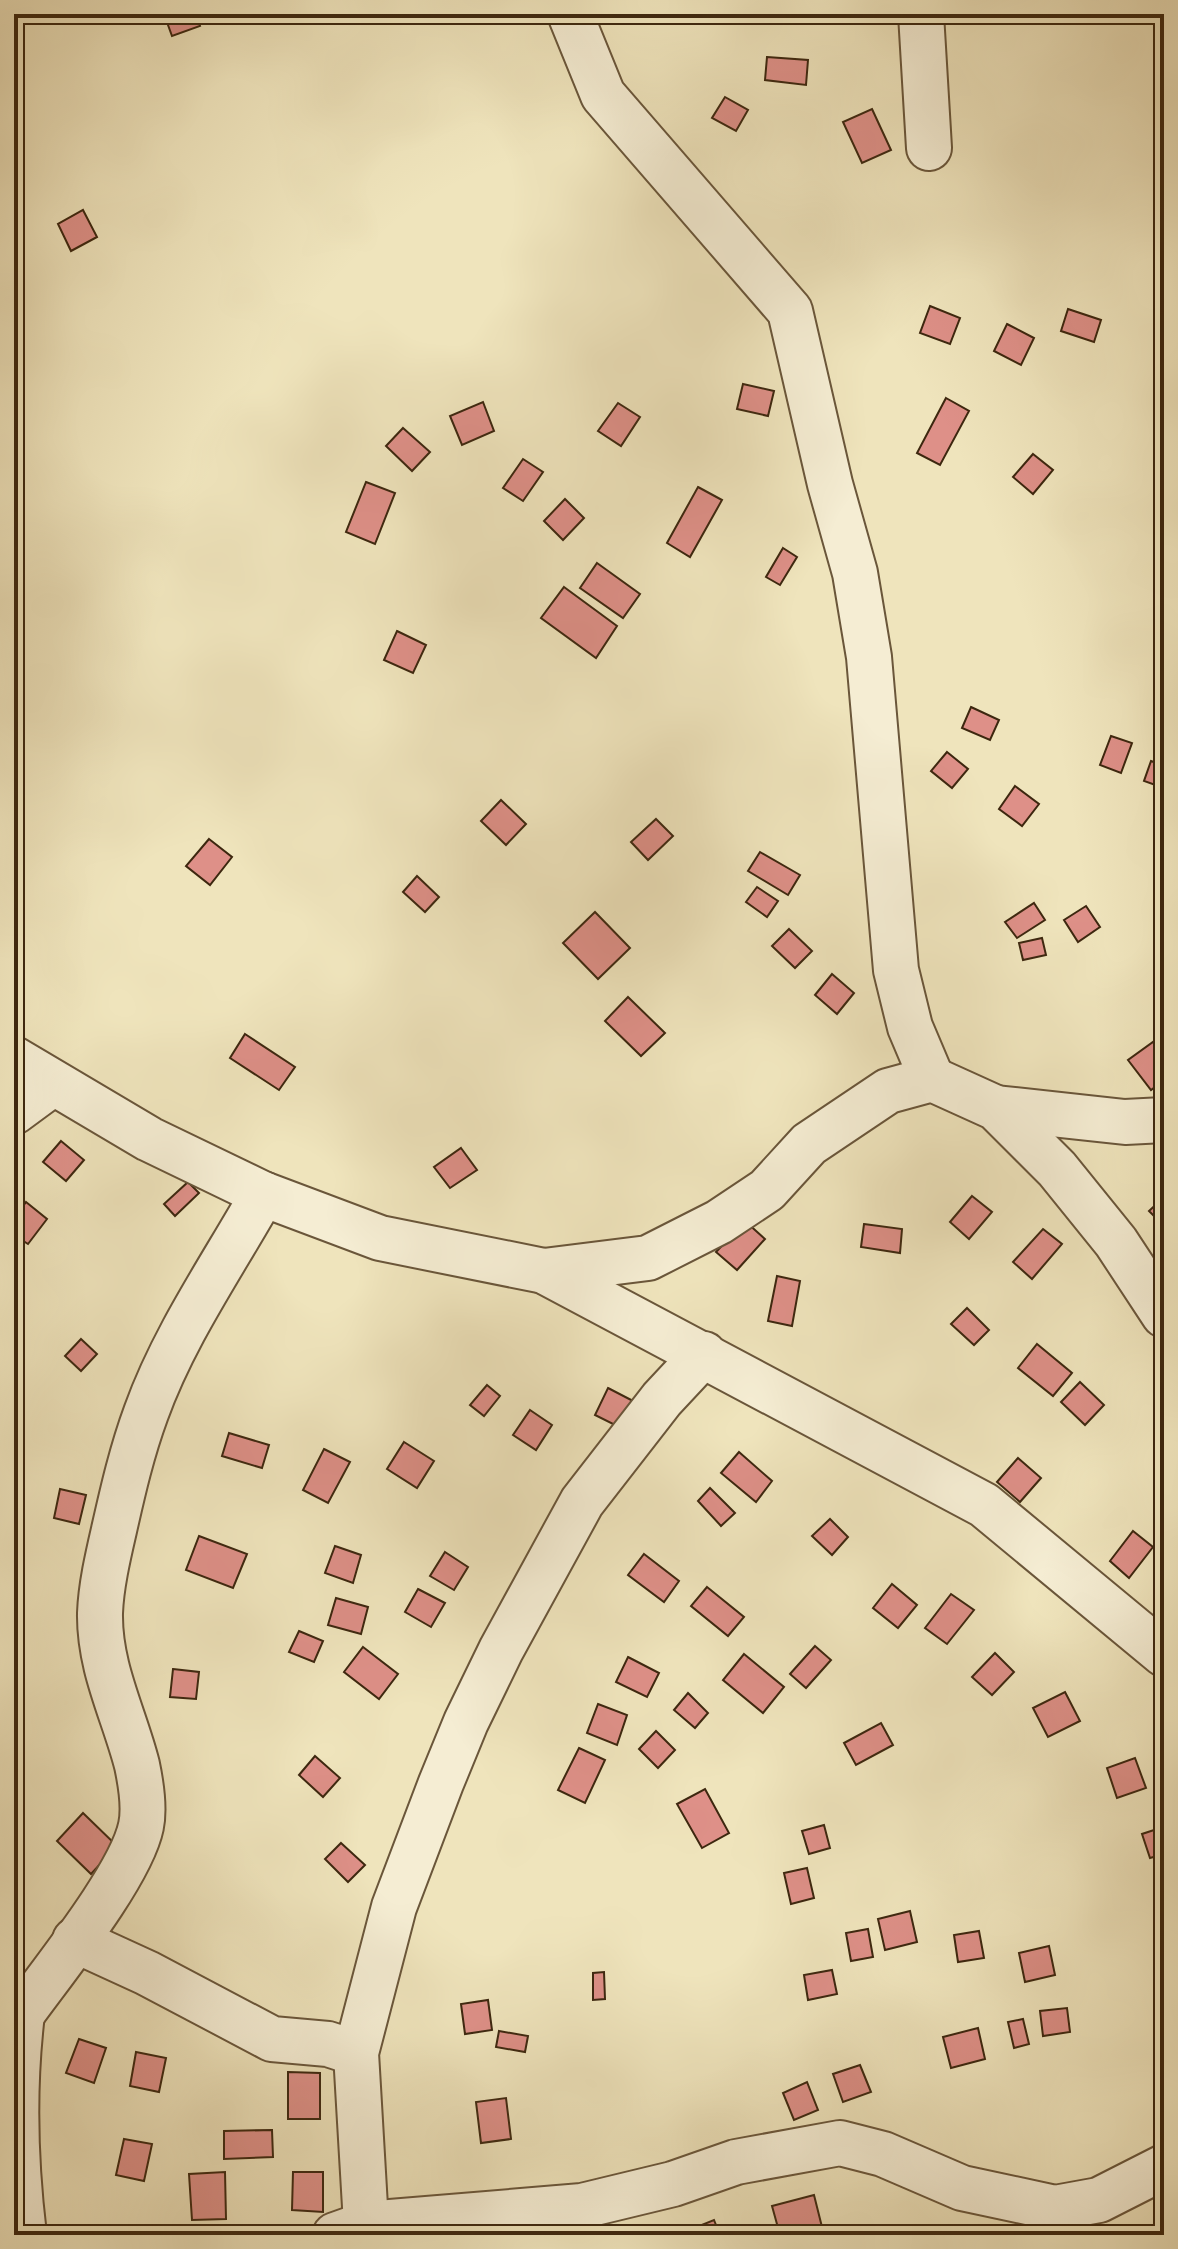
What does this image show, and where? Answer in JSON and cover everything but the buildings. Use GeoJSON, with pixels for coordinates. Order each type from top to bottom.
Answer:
{"type":"FeatureCollection","features":[{"type":"Feature","properties":{"kind":"street"},"geometry":{"type":"LineString","coordinates":[[570,14],[603,95],[790,311],[830,484],[855,573],[869,657],[896,970],[910,1027],[932,1079]]}},
{"type":"Feature","properties":{"kind":"street"},"geometry":{"type":"LineString","coordinates":[[921,14],[929,148]]}},
{"type":"Feature","properties":{"kind":"street"},"geometry":{"type":"LineString","coordinates":[[14,1059],[149,1139],[263,1194],[380,1238],[544,1271],[984,1505],[1164,1654]]}},
{"type":"Feature","properties":{"kind":"street"},"geometry":{"type":"LineString","coordinates":[[544,1271],[648,1258],[719,1222],[767,1190],[809,1144],[888,1091],[932,1079],[996,1108],[1125,1122],[1164,1120]]}},
{"type":"Feature","properties":{"kind":"street"},"geometry":{"type":"LineString","coordinates":[[14,1112],[52,1084]]}},
{"type":"Feature","properties":{"kind":"street"},"geometry":{"type":"LineString","coordinates":[[996,1108],[1057,1169],[1106,1230],[1164,1315]]}},
{"type":"Feature","properties":{"kind":"street"},"geometry":{"type":"LineString","coordinates":[[24,2235],[16,2166],[18,2015],[75,1940],[122,1868],[141,1826],[142,1794],[137,1766],[105,1668],[100,1612],[125,1479],[146,1411],[181,1335],[263,1194]]}},
{"type":"Feature","properties":{"kind":"street"},"geometry":{"type":"LineString","coordinates":[[704,1354],[662,1399],[582,1502],[508,1637],[466,1722],[394,1907],[356,2053],[350,2229],[582,2206],[673,2184],[736,2162],[840,2143],[883,2154],[962,2188],[1055,2208],[1099,2200],[1164,2167]]}},
{"type":"Feature","properties":{"kind":"street"},"geometry":{"type":"LineString","coordinates":[[75,1940],[147,1973],[272,2039],[328,2044],[356,2053]]}}]}
